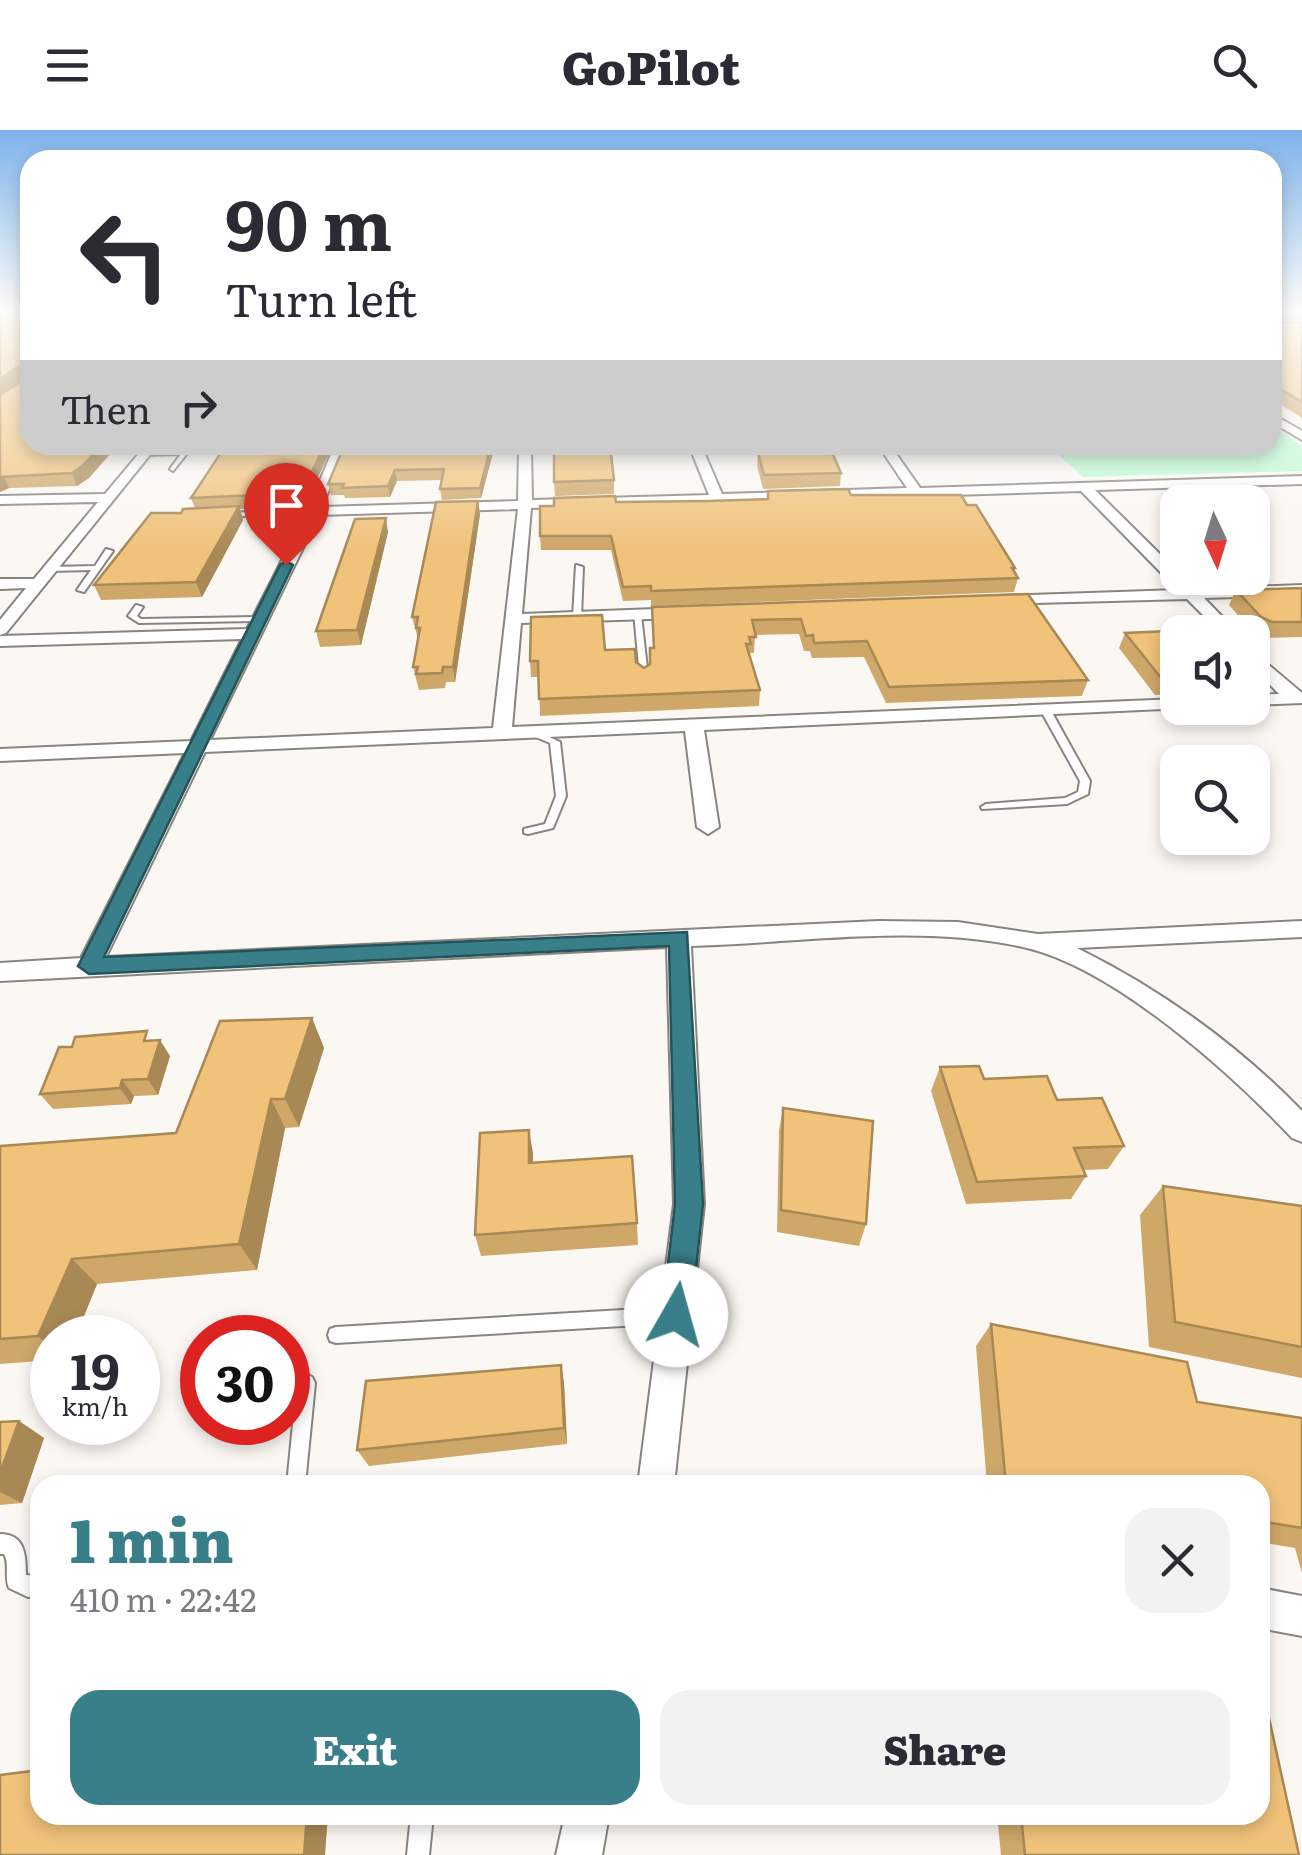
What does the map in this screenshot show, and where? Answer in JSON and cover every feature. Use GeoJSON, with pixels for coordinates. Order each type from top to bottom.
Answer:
{"type":"FeatureCollection","features":[{"type":"Feature","properties":{"kind":"street"},"geometry":{"type":"LineString","coordinates":[[0,630],[143,455]]}},
{"type":"Feature","properties":{"kind":"street"},"geometry":{"type":"LineString","coordinates":[[89,966],[342,455]]}},
{"type":"Feature","properties":{"kind":"street"},"geometry":{"type":"LineString","coordinates":[[502,735],[525,505],[524,455]]}},
{"type":"Feature","properties":{"kind":"street"},"geometry":{"type":"LineString","coordinates":[[699,455],[716,499]]}},
{"type":"Feature","properties":{"kind":"street"},"geometry":{"type":"LineString","coordinates":[[891,455],[917,493]]}},
{"type":"Feature","properties":{"kind":"street"},"geometry":{"type":"LineString","coordinates":[[314,511],[1302,480]]}},
{"type":"Feature","properties":{"kind":"street"},"geometry":{"type":"LineString","coordinates":[[1084,487],[1160,564]]}},
{"type":"Feature","properties":{"kind":"street"},"geometry":{"type":"LineString","coordinates":[[0,500],[110,498]]}},
{"type":"Feature","properties":{"kind":"street"},"geometry":{"type":"LineString","coordinates":[[0,584],[45,576]]}},
{"type":"Feature","properties":{"kind":"street"},"geometry":{"type":"LineString","coordinates":[[1270,591],[1302,590]]}},
{"type":"Feature","properties":{"kind":"street"},"geometry":{"type":"LineString","coordinates":[[978,602],[1164,595]]}},
{"type":"Feature","properties":{"kind":"street"},"geometry":{"type":"LineString","coordinates":[[1191,595],[1212,615]]}},
{"type":"Feature","properties":{"kind":"street"},"geometry":{"type":"LineString","coordinates":[[512,619],[708,612]]}},
{"type":"Feature","properties":{"kind":"street"},"geometry":{"type":"LineString","coordinates":[[0,641],[254,627]]}},
{"type":"Feature","properties":{"kind":"street"},"geometry":{"type":"LineString","coordinates":[[1270,672],[1298,698]]}},
{"type":"Feature","properties":{"kind":"street"},"geometry":{"type":"LineString","coordinates":[[1270,699],[1298,698]]}},
{"type":"Feature","properties":{"kind":"street"},"geometry":{"type":"LineString","coordinates":[[0,755],[1160,705]]}},
{"type":"Feature","properties":{"kind":"street"},"geometry":{"type":"LineString","coordinates":[[694,725],[708,828]]}},
{"type":"Feature","properties":{"kind":"street"},"geometry":{"type":"LineString","coordinates":[[0,972],[680,938],[950,932],[1035,942],[1302,929]]}},
{"type":"Feature","properties":{"kind":"street"},"geometry":{"type":"LineString","coordinates":[[657,1475],[689,1204],[680,938]]}},
{"type":"Feature","properties":{"kind":"street"},"geometry":{"type":"LineString","coordinates":[[1035,942],[1102,969],[1158,1007],[1302,1130]]}},
{"type":"Feature","properties":{"kind":"street"},"geometry":{"type":"LineString","coordinates":[[1270,1610],[1302,1616]]}},
{"type":"Feature","properties":{"kind":"street"},"geometry":{"type":"LineString","coordinates":[[579,1855],[585,1825]]}},
{"type":"Feature","properties":{"kind":"lane"},"geometry":{"type":"LineString","coordinates":[[173,469],[184,455]]}},
{"type":"Feature","properties":{"kind":"lane"},"geometry":{"type":"LineString","coordinates":[[223,515],[314,511]]}},
{"type":"Feature","properties":{"kind":"lane"},"geometry":{"type":"LineString","coordinates":[[80,590],[109,552]]}},
{"type":"Feature","properties":{"kind":"lane"},"geometry":{"type":"LineString","coordinates":[[45,576],[98,568]]}},
{"type":"Feature","properties":{"kind":"lane"},"geometry":{"type":"LineString","coordinates":[[577,617],[579,568]]}},
{"type":"Feature","properties":{"kind":"lane"},"geometry":{"type":"LineString","coordinates":[[138,606],[132,616],[139,621],[254,627]]}},
{"type":"Feature","properties":{"kind":"lane"},"geometry":{"type":"LineString","coordinates":[[637,615],[644,676]]}},
{"type":"Feature","properties":{"kind":"lane"},"geometry":{"type":"LineString","coordinates":[[986,807],[1067,801],[1084,794],[1085,781],[1045,710]]}},
{"type":"Feature","properties":{"kind":"lane"},"geometry":{"type":"LineString","coordinates":[[528,832],[549,826],[561,796],[555,742],[534,733]]}},
{"type":"Feature","properties":{"kind":"lane"},"geometry":{"type":"LineString","coordinates":[[336,1335],[676,1315]]}},
{"type":"Feature","properties":{"kind":"lane"},"geometry":{"type":"LineString","coordinates":[[297,1475],[300,1445]]}},
{"type":"Feature","properties":{"kind":"lane"},"geometry":{"type":"LineString","coordinates":[[0,1544],[9,1544],[16,1556],[16,1581],[30,1587]]}},
{"type":"Feature","properties":{"kind":"lane"},"geometry":{"type":"LineString","coordinates":[[418,1855],[421,1825]]}},
{"type":"Feature","properties":{"kind":"green space"},"geometry":{"type":"Polygon","coordinates":[[[1282,433],[1302,446],[1302,471],[1083,477],[1059,455],[1282,455],[1282,433]]]}},
{"type":"Feature","properties":{"kind":"building"},"geometry":{"type":"Polygon","coordinates":[[[8,390],[20,390],[20,455],[92,455],[72,473],[0,477],[0,395],[8,390]]]}},
{"type":"Feature","properties":{"kind":"building"},"geometry":{"type":"Polygon","coordinates":[[[1282,390],[1282,390],[1302,390],[1302,402],[1282,390]]]}},
{"type":"Feature","properties":{"kind":"building"},"geometry":{"type":"Polygon","coordinates":[[[219,455],[320,455],[306,483],[283,483],[278,494],[191,498],[219,455]]]}},
{"type":"Feature","properties":{"kind":"building"},"geometry":{"type":"Polygon","coordinates":[[[340,455],[488,455],[480,488],[440,489],[444,469],[395,470],[388,486],[342,488],[344,484],[328,484],[340,455]]]}},
{"type":"Feature","properties":{"kind":"building"},"geometry":{"type":"Polygon","coordinates":[[[554,455],[611,455],[614,480],[554,482],[554,455]]]}},
{"type":"Feature","properties":{"kind":"building"},"geometry":{"type":"Polygon","coordinates":[[[759,455],[833,455],[841,473],[764,475],[759,455]]]}},
{"type":"Feature","properties":{"kind":"building"},"geometry":{"type":"Polygon","coordinates":[[[848,489],[851,495],[961,495],[967,505],[976,505],[1018,578],[651,591],[651,586],[623,587],[611,536],[540,536],[540,506],[554,506],[554,498],[615,496],[616,502],[707,501],[768,499],[768,491],[848,489]]]}},
{"type":"Feature","properties":{"kind":"building"},"geometry":{"type":"Polygon","coordinates":[[[478,501],[453,667],[443,667],[442,673],[416,674],[418,667],[413,667],[420,628],[416,628],[418,617],[412,617],[436,502],[478,501]]]}},
{"type":"Feature","properties":{"kind":"building"},"geometry":{"type":"Polygon","coordinates":[[[239,506],[196,582],[94,585],[151,513],[239,506]]]}},
{"type":"Feature","properties":{"kind":"building"},"geometry":{"type":"Polygon","coordinates":[[[386,518],[357,630],[316,631],[355,519],[386,518]]]}},
{"type":"Feature","properties":{"kind":"building"},"geometry":{"type":"Polygon","coordinates":[[[1302,588],[1302,622],[1272,622],[1270,615],[1259,615],[1241,595],[1270,595],[1270,589],[1302,588]]]}},
{"type":"Feature","properties":{"kind":"building"},"geometry":{"type":"Polygon","coordinates":[[[1028,594],[1088,680],[889,687],[867,641],[814,643],[813,635],[806,636],[801,619],[752,620],[756,637],[749,637],[751,644],[746,644],[760,690],[539,699],[538,661],[530,661],[531,617],[602,615],[605,650],[635,649],[636,662],[644,668],[650,664],[650,648],[654,648],[652,607],[1028,594]]]}},
{"type":"Feature","properties":{"kind":"building"},"geometry":{"type":"Polygon","coordinates":[[[1160,632],[1160,677],[1125,633],[1160,632]]]}},
{"type":"Feature","properties":{"kind":"building"},"geometry":{"type":"Polygon","coordinates":[[[312,1018],[285,1099],[271,1099],[239,1244],[72,1259],[47,1315],[30,1315],[30,1337],[0,1339],[0,1146],[176,1133],[220,1021],[312,1018]]]}},
{"type":"Feature","properties":{"kind":"building"},"geometry":{"type":"Polygon","coordinates":[[[147,1031],[144,1041],[160,1040],[148,1079],[122,1080],[120,1088],[40,1094],[59,1047],[72,1047],[75,1037],[147,1031]]]}},
{"type":"Feature","properties":{"kind":"building"},"geometry":{"type":"Polygon","coordinates":[[[979,1066],[984,1079],[1047,1076],[1057,1100],[1102,1098],[1124,1146],[1074,1148],[1086,1176],[977,1182],[940,1067],[979,1066]]]}},
{"type":"Feature","properties":{"kind":"building"},"geometry":{"type":"Polygon","coordinates":[[[783,1108],[873,1121],[866,1224],[781,1210],[783,1108]]]}},
{"type":"Feature","properties":{"kind":"building"},"geometry":{"type":"Polygon","coordinates":[[[529,1130],[529,1163],[632,1156],[637,1223],[475,1235],[480,1133],[529,1130]]]}},
{"type":"Feature","properties":{"kind":"building"},"geometry":{"type":"Polygon","coordinates":[[[1163,1186],[1302,1206],[1302,1347],[1175,1322],[1163,1186]]]}},
{"type":"Feature","properties":{"kind":"building"},"geometry":{"type":"Polygon","coordinates":[[[991,1324],[1187,1362],[1197,1402],[1302,1418],[1302,1528],[1270,1523],[1270,1475],[1005,1475],[991,1324]]]}},
{"type":"Feature","properties":{"kind":"building"},"geometry":{"type":"Polygon","coordinates":[[[561,1365],[564,1428],[357,1450],[366,1381],[561,1365]]]}},
{"type":"Feature","properties":{"kind":"building"},"geometry":{"type":"Polygon","coordinates":[[[19,1421],[0,1473],[0,1422],[19,1421]]]}},
{"type":"Feature","properties":{"kind":"building"},"geometry":{"type":"Polygon","coordinates":[[[1270,1723],[1299,1855],[1025,1855],[1022,1825],[1270,1825],[1270,1723]]]}},
{"type":"Feature","properties":{"kind":"building"},"geometry":{"type":"Polygon","coordinates":[[[30,1771],[30,1825],[306,1825],[304,1855],[0,1855],[0,1775],[30,1771]]]}},
{"type":"Feature","properties":{"kind":"route"},"geometry":{"type":"LineString","coordinates":[[286,565],[89,966],[680,938],[689,1204],[676,1315]]}}]}
